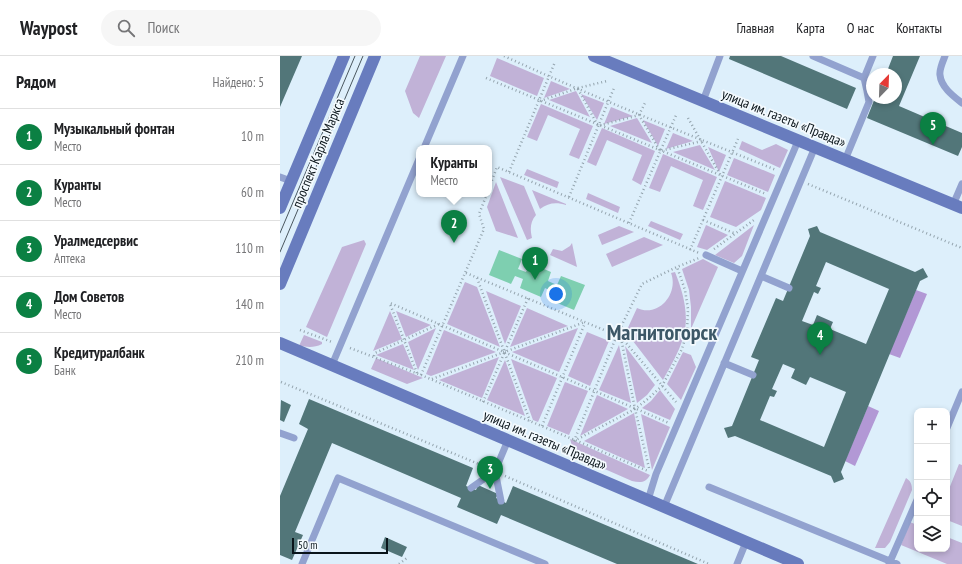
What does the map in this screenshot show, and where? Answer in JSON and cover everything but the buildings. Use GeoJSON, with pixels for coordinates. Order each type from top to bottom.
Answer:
{"type":"FeatureCollection","features":[{"type":"Feature","properties":{"kind":"street","name":"проспект Карла Маркса"},"geometry":{"type":"LineString","coordinates":[[280,208],[286,179],[344,56]]}},
{"type":"Feature","properties":{"kind":"street","name":"проспект Карла Маркса"},"geometry":{"type":"LineString","coordinates":[[280,284],[374,56]]}},
{"type":"Feature","properties":{"kind":"street","name":"улица им. газеты «Правда»"},"geometry":{"type":"LineString","coordinates":[[594,56],[958,207]]}},
{"type":"Feature","properties":{"kind":"street","name":"улица им. газеты «Правда»"},"geometry":{"type":"LineString","coordinates":[[280,343],[798,564]]}},
{"type":"Feature","properties":{"kind":"lane"},"geometry":{"type":"LineString","coordinates":[[425,145],[463,56]]}},
{"type":"Feature","properties":{"kind":"lane"},"geometry":{"type":"LineString","coordinates":[[703,101],[720,56]]}},
{"type":"Feature","properties":{"kind":"lane"},"geometry":{"type":"LineString","coordinates":[[813,56],[864,78]]}},
{"type":"Feature","properties":{"kind":"lane"},"geometry":{"type":"LineString","coordinates":[[845,160],[869,102],[864,78],[873,56]]}},
{"type":"Feature","properties":{"kind":"lane"},"geometry":{"type":"LineString","coordinates":[[945,56],[939,74],[943,85],[962,103]]}},
{"type":"Feature","properties":{"kind":"lane"},"geometry":{"type":"LineString","coordinates":[[648,500],[656,474],[676,426],[798,141]]}},
{"type":"Feature","properties":{"kind":"lane"},"geometry":{"type":"LineString","coordinates":[[664,507],[815,147]]}},
{"type":"Feature","properties":{"kind":"lane"},"geometry":{"type":"LineString","coordinates":[[332,365],[416,166]]}},
{"type":"Feature","properties":{"kind":"lane"},"geometry":{"type":"LineString","coordinates":[[958,207],[962,184]]}},
{"type":"Feature","properties":{"kind":"lane"},"geometry":{"type":"LineString","coordinates":[[706,255],[742,271]]}},
{"type":"Feature","properties":{"kind":"lane"},"geometry":{"type":"LineString","coordinates":[[761,276],[789,288]]}},
{"type":"Feature","properties":{"kind":"lane"},"geometry":{"type":"LineString","coordinates":[[724,363],[753,375]]}},
{"type":"Feature","properties":{"kind":"lane"},"geometry":{"type":"LineString","coordinates":[[950,421],[962,392]]}},
{"type":"Feature","properties":{"kind":"lane"},"geometry":{"type":"LineString","coordinates":[[280,433],[294,438]]}},
{"type":"Feature","properties":{"kind":"lane"},"geometry":{"type":"LineString","coordinates":[[471,488],[495,471],[508,440]]}},
{"type":"Feature","properties":{"kind":"lane"},"geometry":{"type":"LineString","coordinates":[[495,471],[501,501]]}},
{"type":"Feature","properties":{"kind":"lane"},"geometry":{"type":"LineString","coordinates":[[302,564],[338,478],[545,564]]}},
{"type":"Feature","properties":{"kind":"lane"},"geometry":{"type":"LineString","coordinates":[[709,487],[897,564]]}},
{"type":"Feature","properties":{"kind":"lane"},"geometry":{"type":"LineString","coordinates":[[889,562],[914,507]]}},
{"type":"Feature","properties":{"kind":"lane"},"geometry":{"type":"LineString","coordinates":[[737,564],[746,542]]}},
{"type":"Feature","properties":{"kind":"path"},"geometry":{"type":"LineString","coordinates":[[504,56],[549,77],[639,115],[671,126],[702,141],[784,174]]}},
{"type":"Feature","properties":{"kind":"path"},"geometry":{"type":"LineString","coordinates":[[509,172],[555,62]]}},
{"type":"Feature","properties":{"kind":"path"},"geometry":{"type":"LineString","coordinates":[[486,78],[598,126],[774,197]]}},
{"type":"Feature","properties":{"kind":"path"},"geometry":{"type":"LineString","coordinates":[[539,101],[578,88],[607,81]]}},
{"type":"Feature","properties":{"kind":"path"},"geometry":{"type":"LineString","coordinates":[[578,88],[598,126]]}},
{"type":"Feature","properties":{"kind":"path"},"geometry":{"type":"LineString","coordinates":[[569,197],[614,88]]}},
{"type":"Feature","properties":{"kind":"path"},"geometry":{"type":"LineString","coordinates":[[598,126],[639,115],[646,101]]}},
{"type":"Feature","properties":{"kind":"path"},"geometry":{"type":"LineString","coordinates":[[629,223],[677,113]]}},
{"type":"Feature","properties":{"kind":"path"},"geometry":{"type":"LineString","coordinates":[[639,115],[660,151]]}},
{"type":"Feature","properties":{"kind":"path"},"geometry":{"type":"LineString","coordinates":[[688,118],[721,176]]}},
{"type":"Feature","properties":{"kind":"path"},"geometry":{"type":"LineString","coordinates":[[690,250],[738,139]]}},
{"type":"Feature","properties":{"kind":"path"},"geometry":{"type":"LineString","coordinates":[[660,151],[702,141]]}},
{"type":"Feature","properties":{"kind":"path"},"geometry":{"type":"LineString","coordinates":[[492,180],[497,167],[690,250],[706,255]]}},
{"type":"Feature","properties":{"kind":"path"},"geometry":{"type":"LineString","coordinates":[[801,180],[962,248]]}},
{"type":"Feature","properties":{"kind":"path"},"geometry":{"type":"LineString","coordinates":[[421,374],[441,325],[466,273],[484,228],[479,214],[486,197]]}},
{"type":"Feature","properties":{"kind":"path"},"geometry":{"type":"LineString","coordinates":[[574,441],[617,335],[642,284],[706,255],[768,209]]}},
{"type":"Feature","properties":{"kind":"path"},"geometry":{"type":"LineString","coordinates":[[703,220],[736,234]]}},
{"type":"Feature","properties":{"kind":"path"},"geometry":{"type":"LineString","coordinates":[[574,441],[635,409],[662,386],[682,349],[687,332],[688,309],[685,290],[677,267]]}},
{"type":"Feature","properties":{"kind":"path"},"geometry":{"type":"LineString","coordinates":[[466,273],[621,337],[683,411]]}},
{"type":"Feature","properties":{"kind":"path"},"geometry":{"type":"LineString","coordinates":[[476,277],[530,421]]}},
{"type":"Feature","properties":{"kind":"path"},"geometry":{"type":"LineString","coordinates":[[483,402],[528,298]]}},
{"type":"Feature","properties":{"kind":"path"},"geometry":{"type":"LineString","coordinates":[[416,373],[390,303],[676,426]]}},
{"type":"Feature","properties":{"kind":"path"},"geometry":{"type":"LineString","coordinates":[[432,379],[585,322]]}},
{"type":"Feature","properties":{"kind":"path"},"geometry":{"type":"LineString","coordinates":[[542,426],[585,322]]}},
{"type":"Feature","properties":{"kind":"path"},"geometry":{"type":"LineString","coordinates":[[374,356],[375,353],[441,325]]}},
{"type":"Feature","properties":{"kind":"path"},"geometry":{"type":"LineString","coordinates":[[300,330],[421,374],[574,441],[650,472],[635,409],[621,337]]}},
{"type":"Feature","properties":{"kind":"path"},"geometry":{"type":"LineString","coordinates":[[399,564],[407,558]]}},
{"type":"Feature","properties":{"kind":"shaded area"},"geometry":{"type":"Polygon","coordinates":[[[420,56],[446,56],[419,118],[413,113],[405,91],[420,56]]]}},
{"type":"Feature","properties":{"kind":"shaded area"},"geometry":{"type":"Polygon","coordinates":[[[497,58],[544,78],[537,96],[490,76],[497,58]]]}},
{"type":"Feature","properties":{"kind":"shaded area"},"geometry":{"type":"Polygon","coordinates":[[[551,81],[570,89],[544,98],[551,81]]]}},
{"type":"Feature","properties":{"kind":"shaded area"},"geometry":{"type":"Polygon","coordinates":[[[576,91],[590,117],[549,100],[576,91]]]}},
{"type":"Feature","properties":{"kind":"shaded area"},"geometry":{"type":"Polygon","coordinates":[[[581,94],[604,103],[597,120],[581,94]]]}},
{"type":"Feature","properties":{"kind":"shaded area"},"geometry":{"type":"Polygon","coordinates":[[[541,104],[593,126],[579,159],[569,155],[580,129],[548,115],[537,141],[527,137],[541,104]]]}},
{"type":"Feature","properties":{"kind":"shaded area"},"geometry":{"type":"Polygon","coordinates":[[[611,107],[633,116],[604,124],[611,107]]]}},
{"type":"Feature","properties":{"kind":"shaded area"},"geometry":{"type":"Polygon","coordinates":[[[637,118],[652,143],[610,126],[637,118]]]}},
{"type":"Feature","properties":{"kind":"shaded area"},"geometry":{"type":"Polygon","coordinates":[[[643,120],[665,129],[658,146],[643,120]]]}},
{"type":"Feature","properties":{"kind":"shaded area"},"geometry":{"type":"Polygon","coordinates":[[[602,128],[655,151],[641,185],[632,180],[642,155],[607,140],[596,166],[587,162],[602,128]]]}},
{"type":"Feature","properties":{"kind":"shaded area"},"geometry":{"type":"Polygon","coordinates":[[[673,133],[693,141],[666,149],[673,133]]]}},
{"type":"Feature","properties":{"kind":"shaded area"},"geometry":{"type":"Polygon","coordinates":[[[742,141],[762,150],[776,144],[788,150],[780,168],[739,149],[742,141]]]}},
{"type":"Feature","properties":{"kind":"shaded area"},"geometry":{"type":"Polygon","coordinates":[[[700,145],[715,170],[673,152],[700,145]]]}},
{"type":"Feature","properties":{"kind":"shaded area"},"geometry":{"type":"Polygon","coordinates":[[[708,147],[726,155],[719,172],[708,147]]]}},
{"type":"Feature","properties":{"kind":"shaded area"},"geometry":{"type":"Polygon","coordinates":[[[663,154],[717,177],[703,210],[693,206],[703,180],[671,166],[660,192],[649,188],[663,154]]]}},
{"type":"Feature","properties":{"kind":"shaded area"},"geometry":{"type":"Polygon","coordinates":[[[734,158],[775,175],[768,192],[727,175],[734,158]]]}},
{"type":"Feature","properties":{"kind":"shaded area"},"geometry":{"type":"Polygon","coordinates":[[[527,169],[559,182],[557,188],[524,175],[527,169]]]}},
{"type":"Feature","properties":{"kind":"shaded area"},"geometry":{"type":"Polygon","coordinates":[[[500,177],[524,186],[536,215],[531,226],[532,238],[527,240],[500,177]]]}},
{"type":"Feature","properties":{"kind":"shaded area"},"geometry":{"type":"Polygon","coordinates":[[[725,181],[766,198],[761,210],[736,227],[710,217],[725,181]]]}},
{"type":"Feature","properties":{"kind":"shaded area"},"geometry":{"type":"Polygon","coordinates":[[[496,182],[518,238],[496,231],[487,207],[491,197],[492,197],[496,182]]]}},
{"type":"Feature","properties":{"kind":"shaded area"},"geometry":{"type":"Polygon","coordinates":[[[532,190],[566,205],[552,204],[546,205],[540,209],[532,190]]]}},
{"type":"Feature","properties":{"kind":"shaded area"},"geometry":{"type":"Polygon","coordinates":[[[588,193],[620,207],[618,213],[586,199],[588,193]]]}},
{"type":"Feature","properties":{"kind":"shaded area"},"geometry":{"type":"Polygon","coordinates":[[[651,221],[683,234],[680,240],[648,226],[651,221]]]}},
{"type":"Feature","properties":{"kind":"shaded area"},"geometry":{"type":"Polygon","coordinates":[[[706,225],[728,235],[707,250],[697,247],[706,225]]]}},
{"type":"Feature","properties":{"kind":"shaded area"},"geometry":{"type":"Polygon","coordinates":[[[754,225],[742,256],[734,263],[715,255],[754,225]]]}},
{"type":"Feature","properties":{"kind":"shaded area"},"geometry":{"type":"Polygon","coordinates":[[[619,226],[634,232],[602,245],[598,235],[619,226]]]}},
{"type":"Feature","properties":{"kind":"shaded area"},"geometry":{"type":"Polygon","coordinates":[[[644,237],[663,245],[612,267],[606,254],[644,237]]]}},
{"type":"Feature","properties":{"kind":"shaded area"},"geometry":{"type":"Polygon","coordinates":[[[364,240],[366,244],[327,337],[306,327],[342,247],[364,240]]]}},
{"type":"Feature","properties":{"kind":"shaded area"},"geometry":{"type":"Polygon","coordinates":[[[572,243],[577,267],[550,255],[553,249],[562,251],[572,243]]]}},
{"type":"Feature","properties":{"kind":"shaded area"},"geometry":{"type":"Polygon","coordinates":[[[499,250],[522,259],[518,269],[526,272],[530,263],[551,272],[548,281],[557,285],[561,276],[585,285],[574,310],[550,300],[553,292],[545,288],[541,297],[520,288],[523,279],[515,276],[511,284],[489,275],[499,250]]]}},
{"type":"Feature","properties":{"kind":"shaded area"},"geometry":{"type":"Polygon","coordinates":[[[703,259],[718,267],[691,329],[689,290],[682,269],[703,259]]]}},
{"type":"Feature","properties":{"kind":"shaded area"},"geometry":{"type":"Polygon","coordinates":[[[675,272],[685,304],[685,330],[679,349],[663,380],[626,332],[637,308],[652,310],[665,302],[672,289],[673,281],[671,273],[675,272]]]}},
{"type":"Feature","properties":{"kind":"shaded area"},"geometry":{"type":"Polygon","coordinates":[[[465,282],[477,287],[500,347],[447,324],[465,282]]]}},
{"type":"Feature","properties":{"kind":"shaded area"},"geometry":{"type":"Polygon","coordinates":[[[916,290],[927,294],[900,358],[889,354],[916,290]]]}},
{"type":"Feature","properties":{"kind":"shaded area"},"geometry":{"type":"Polygon","coordinates":[[[486,291],[521,306],[505,344],[486,291]]]}},
{"type":"Feature","properties":{"kind":"shaded area"},"geometry":{"type":"Polygon","coordinates":[[[527,308],[568,326],[510,347],[527,308]]]}},
{"type":"Feature","properties":{"kind":"shaded area"},"geometry":{"type":"Polygon","coordinates":[[[390,311],[402,339],[373,351],[390,311]]]}},
{"type":"Feature","properties":{"kind":"shaded area"},"geometry":{"type":"Polygon","coordinates":[[[396,311],[431,325],[406,337],[396,311]]]}},
{"type":"Feature","properties":{"kind":"shaded area"},"geometry":{"type":"Polygon","coordinates":[[[436,328],[418,370],[408,342],[436,328]]]}},
{"type":"Feature","properties":{"kind":"shaded area"},"geometry":{"type":"Polygon","coordinates":[[[578,328],[559,372],[512,352],[578,328]]]}},
{"type":"Feature","properties":{"kind":"shaded area"},"geometry":{"type":"Polygon","coordinates":[[[444,330],[496,352],[431,376],[426,374],[444,330]]]}},
{"type":"Feature","properties":{"kind":"shaded area"},"geometry":{"type":"Polygon","coordinates":[[[587,332],[609,341],[590,386],[568,376],[587,332]]]}},
{"type":"Feature","properties":{"kind":"shaded area"},"geometry":{"type":"Polygon","coordinates":[[[304,335],[322,342],[322,344],[314,347],[299,346],[304,335]]]}},
{"type":"Feature","properties":{"kind":"shaded area"},"geometry":{"type":"Polygon","coordinates":[[[403,344],[414,370],[376,355],[403,344]]]}},
{"type":"Feature","properties":{"kind":"shaded area"},"geometry":{"type":"Polygon","coordinates":[[[619,345],[631,403],[599,390],[619,345]]]}},
{"type":"Feature","properties":{"kind":"shaded area"},"geometry":{"type":"Polygon","coordinates":[[[625,346],[655,385],[647,395],[637,403],[625,346]]]}},
{"type":"Feature","properties":{"kind":"shaded area"},"geometry":{"type":"Polygon","coordinates":[[[683,352],[691,355],[696,367],[681,400],[667,384],[683,352]]]}},
{"type":"Feature","properties":{"kind":"shaded area"},"geometry":{"type":"Polygon","coordinates":[[[499,357],[482,398],[439,380],[499,357]]]}},
{"type":"Feature","properties":{"kind":"shaded area"},"geometry":{"type":"Polygon","coordinates":[[[376,358],[423,378],[407,384],[371,369],[376,358]]]}},
{"type":"Feature","properties":{"kind":"shaded area"},"geometry":{"type":"Polygon","coordinates":[[[511,359],[557,378],[538,422],[533,420],[511,359]]]}},
{"type":"Feature","properties":{"kind":"shaded area"},"geometry":{"type":"Polygon","coordinates":[[[505,360],[525,416],[487,400],[505,360]]]}},
{"type":"Feature","properties":{"kind":"shaded area"},"geometry":{"type":"Polygon","coordinates":[[[565,382],[588,391],[569,435],[547,426],[565,382]]]}},
{"type":"Feature","properties":{"kind":"shaded area"},"geometry":{"type":"Polygon","coordinates":[[[660,390],[675,409],[670,420],[642,408],[651,401],[660,390]]]}},
{"type":"Feature","properties":{"kind":"shaded area"},"geometry":{"type":"Polygon","coordinates":[[[597,395],[628,409],[580,436],[597,395]]]}},
{"type":"Feature","properties":{"kind":"shaded area"},"geometry":{"type":"Polygon","coordinates":[[[868,406],[879,411],[855,466],[845,461],[868,406]]]}},
{"type":"Feature","properties":{"kind":"shaded area"},"geometry":{"type":"Polygon","coordinates":[[[634,413],[645,468],[584,441],[634,413]]]}},
{"type":"Feature","properties":{"kind":"shaded area"},"geometry":{"type":"Polygon","coordinates":[[[641,414],[670,427],[652,470],[641,414]]]}},
{"type":"Feature","properties":{"kind":"shaded area"},"geometry":{"type":"Polygon","coordinates":[[[570,439],[650,475],[647,480],[642,482],[632,481],[575,456],[570,439]]]}},
{"type":"Feature","properties":{"kind":"shaded area"},"geometry":{"type":"Polygon","coordinates":[[[959,464],[962,465],[962,526],[950,521],[950,486],[959,464]]]}},
{"type":"Feature","properties":{"kind":"shaded area"},"geometry":{"type":"Polygon","coordinates":[[[906,478],[911,483],[912,490],[890,542],[885,548],[875,548],[906,478]]]}},
{"type":"Feature","properties":{"kind":"shaded area"},"geometry":{"type":"Polygon","coordinates":[[[910,522],[914,524],[914,550],[901,545],[910,522]]]}},
{"type":"Feature","properties":{"kind":"shaded area"},"geometry":{"type":"Polygon","coordinates":[[[950,538],[962,543],[962,564],[947,564],[918,552],[950,552],[950,538]]]}},
{"type":"Feature","properties":{"kind":"tram line"},"geometry":{"type":"LineString","coordinates":[[280,233],[355,56]]}},
{"type":"Feature","properties":{"kind":"tram line"},"geometry":{"type":"LineString","coordinates":[[280,252],[363,56]]}},
{"type":"Feature","properties":{"kind":"place","name":"Кредитуралбанк"},"geometry":{"type":"Point","coordinates":[933,145]}},
{"type":"Feature","properties":{"kind":"place","name":"Куранты"},"geometry":{"type":"Point","coordinates":[454,243]}},
{"type":"Feature","properties":{"kind":"place","name":"Музыкальный фонтан"},"geometry":{"type":"Point","coordinates":[535,280]}},
{"type":"Feature","properties":{"kind":"place","name":"Дом Советов"},"geometry":{"type":"Point","coordinates":[820,355]}},
{"type":"Feature","properties":{"kind":"place","name":"Уралмедсервис"},"geometry":{"type":"Point","coordinates":[490,489]}},
{"type":"Feature","properties":{"kind":"district","name":"Магнитогорск"},"geometry":{"type":"Point","coordinates":[662,332]}}]}
